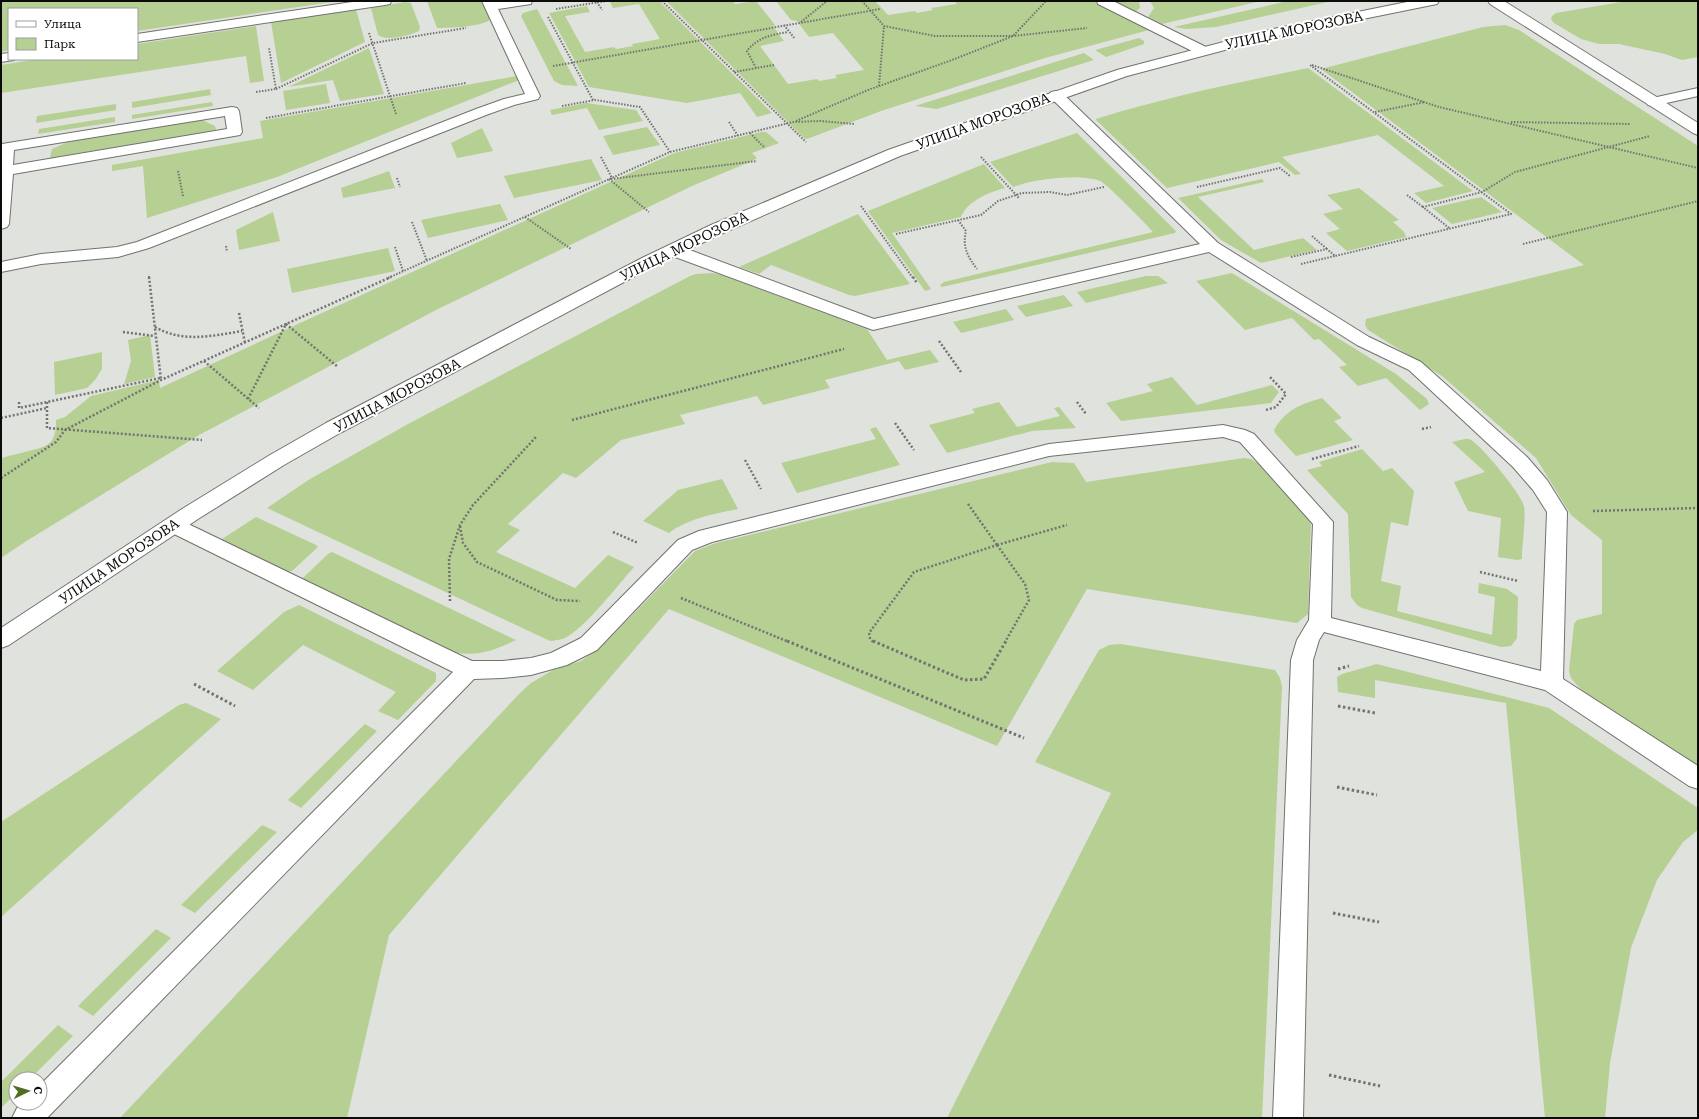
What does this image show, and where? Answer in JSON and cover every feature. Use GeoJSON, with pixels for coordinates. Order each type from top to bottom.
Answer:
{"type":"FeatureCollection","features":[{"type":"Feature","properties":{"kind":"main road","name":"УЛИЦА МОРОЗОВА"},"geometry":{"type":"LineString","coordinates":[[1,639],[173,525],[333,428],[673,250],[776,204],[894,153],[1122,73],[1273,33],[1432,1]]}},
{"type":"Feature","properties":{"kind":"main road"},"geometry":{"type":"LineString","coordinates":[[1495,1],[1694,128]]}},
{"type":"Feature","properties":{"kind":"lane"},"geometry":{"type":"LineString","coordinates":[[138,38],[385,1]]}},
{"type":"Feature","properties":{"kind":"lane"},"geometry":{"type":"LineString","coordinates":[[1,267],[41,260],[118,252],[143,245],[481,112],[509,102],[533,96],[490,4],[526,1]]}},
{"type":"Feature","properties":{"kind":"lane"},"geometry":{"type":"LineString","coordinates":[[1103,1],[1203,51]]}},
{"type":"Feature","properties":{"kind":"lane"},"geometry":{"type":"LineString","coordinates":[[1653,102],[1698,92]]}},
{"type":"Feature","properties":{"kind":"lane"},"geometry":{"type":"LineString","coordinates":[[1056,95],[1212,246],[1363,341],[1415,366],[1520,462],[1540,485],[1557,512],[1552,683]]}},
{"type":"Feature","properties":{"kind":"lane"},"geometry":{"type":"LineString","coordinates":[[1,224],[6,147],[232,111],[235,132],[5,171]]}},
{"type":"Feature","properties":{"kind":"lane"},"geometry":{"type":"LineString","coordinates":[[673,250],[873,325],[1212,246]]}},
{"type":"Feature","properties":{"kind":"lane"},"geometry":{"type":"LineString","coordinates":[[173,525],[469,670],[507,670],[541,666],[568,655],[589,644],[686,545],[706,536],[1049,450],[1214,431],[1227,431],[1247,438],[1322,519],[1324,530],[1320,623],[1313,630],[1308,639],[1302,660],[1288,1118]]}},
{"type":"Feature","properties":{"kind":"lane"},"geometry":{"type":"LineString","coordinates":[[1320,623],[1552,683],[1698,779]]}},
{"type":"Feature","properties":{"kind":"lane"},"geometry":{"type":"LineString","coordinates":[[27,1118],[469,670]]}},
{"type":"Feature","properties":{"kind":"path"},"geometry":{"type":"LineString","coordinates":[[552,10],[606,1]]}},
{"type":"Feature","properties":{"kind":"path"},"geometry":{"type":"LineString","coordinates":[[662,1],[806,142]]}},
{"type":"Feature","properties":{"kind":"path"},"geometry":{"type":"LineString","coordinates":[[800,22],[827,1]]}},
{"type":"Feature","properties":{"kind":"path"},"geometry":{"type":"LineString","coordinates":[[862,1],[884,26],[935,36],[1013,36],[1144,21]]}},
{"type":"Feature","properties":{"kind":"path"},"geometry":{"type":"LineString","coordinates":[[1,478],[56,442],[65,430],[161,379],[670,152],[794,122],[880,86],[1013,36],[1046,1]]}},
{"type":"Feature","properties":{"kind":"path"},"geometry":{"type":"LineString","coordinates":[[597,2],[602,10]]}},
{"type":"Feature","properties":{"kind":"path"},"geometry":{"type":"LineString","coordinates":[[361,5],[390,96]]}},
{"type":"Feature","properties":{"kind":"path"},"geometry":{"type":"LineString","coordinates":[[234,123],[523,73],[572,61],[880,9]]}},
{"type":"Feature","properties":{"kind":"path"},"geometry":{"type":"LineString","coordinates":[[545,11],[593,100]]}},
{"type":"Feature","properties":{"kind":"path"},"geometry":{"type":"LineString","coordinates":[[784,25],[794,39]]}},
{"type":"Feature","properties":{"kind":"path"},"geometry":{"type":"LineString","coordinates":[[880,86],[884,26]]}},
{"type":"Feature","properties":{"kind":"path"},"geometry":{"type":"LineString","coordinates":[[276,89],[373,43],[469,28]]}},
{"type":"Feature","properties":{"kind":"path"},"geometry":{"type":"LineString","coordinates":[[756,68],[747,51],[751,44],[760,38],[788,32]]}},
{"type":"Feature","properties":{"kind":"path"},"geometry":{"type":"LineString","coordinates":[[430,34],[432,39]]}},
{"type":"Feature","properties":{"kind":"path"},"geometry":{"type":"LineString","coordinates":[[734,72],[774,65]]}},
{"type":"Feature","properties":{"kind":"path"},"geometry":{"type":"LineString","coordinates":[[1312,236],[1335,256],[1510,214],[1310,65],[1425,102],[1698,168]]}},
{"type":"Feature","properties":{"kind":"path"},"geometry":{"type":"LineString","coordinates":[[1374,113],[1425,102]]}},
{"type":"Feature","properties":{"kind":"path"},"geometry":{"type":"LineString","coordinates":[[640,107],[670,152]]}},
{"type":"Feature","properties":{"kind":"path"},"geometry":{"type":"LineString","coordinates":[[794,122],[820,121],[854,124]]}},
{"type":"Feature","properties":{"kind":"path"},"geometry":{"type":"LineString","coordinates":[[729,122],[738,136]]}},
{"type":"Feature","properties":{"kind":"path"},"geometry":{"type":"LineString","coordinates":[[1506,122],[1694,128]]}},
{"type":"Feature","properties":{"kind":"path"},"geometry":{"type":"LineString","coordinates":[[1423,207],[1482,192],[1515,172],[1610,147],[1694,128]]}},
{"type":"Feature","properties":{"kind":"path"},"geometry":{"type":"LineString","coordinates":[[750,132],[766,148]]}},
{"type":"Feature","properties":{"kind":"path"},"geometry":{"type":"LineString","coordinates":[[601,157],[612,178]]}},
{"type":"Feature","properties":{"kind":"path"},"geometry":{"type":"LineString","coordinates":[[981,157],[1019,198]]}},
{"type":"Feature","properties":{"kind":"path"},"geometry":{"type":"LineString","coordinates":[[609,179],[757,162]]}},
{"type":"Feature","properties":{"kind":"path"},"geometry":{"type":"LineString","coordinates":[[1191,189],[1280,168],[1290,176]]}},
{"type":"Feature","properties":{"kind":"path"},"geometry":{"type":"LineString","coordinates":[[178,170],[188,228]]}},
{"type":"Feature","properties":{"kind":"path"},"geometry":{"type":"LineString","coordinates":[[609,179],[649,212]]}},
{"type":"Feature","properties":{"kind":"path"},"geometry":{"type":"LineString","coordinates":[[896,234],[981,215],[998,201],[1016,194],[1042,192],[1067,195],[1104,187],[1109,191]]}},
{"type":"Feature","properties":{"kind":"path"},"geometry":{"type":"LineString","coordinates":[[1407,195],[1450,228]]}},
{"type":"Feature","properties":{"kind":"path"},"geometry":{"type":"LineString","coordinates":[[1523,244],[1698,201]]}},
{"type":"Feature","properties":{"kind":"path"},"geometry":{"type":"LineString","coordinates":[[861,206],[937,310]]}},
{"type":"Feature","properties":{"kind":"path"},"geometry":{"type":"LineString","coordinates":[[524,217],[571,249]]}},
{"type":"Feature","properties":{"kind":"path"},"geometry":{"type":"LineString","coordinates":[[958,220],[966,232],[963,245],[965,253],[979,272]]}},
{"type":"Feature","properties":{"kind":"path"},"geometry":{"type":"LineString","coordinates":[[412,222],[427,261]]}},
{"type":"Feature","properties":{"kind":"path"},"geometry":{"type":"LineString","coordinates":[[143,245],[147,264],[161,379]]}},
{"type":"Feature","properties":{"kind":"path"},"geometry":{"type":"LineString","coordinates":[[395,247],[403,271]]}},
{"type":"Feature","properties":{"kind":"path"},"geometry":{"type":"LineString","coordinates":[[1247,268],[1327,249]]}},
{"type":"Feature","properties":{"kind":"path"},"geometry":{"type":"LineString","coordinates":[[239,313],[244,343]]}},
{"type":"Feature","properties":{"kind":"path"},"geometry":{"type":"LineString","coordinates":[[286,324],[338,366]]}},
{"type":"Feature","properties":{"kind":"path"},"geometry":{"type":"LineString","coordinates":[[248,399],[286,324]]}},
{"type":"Feature","properties":{"kind":"path"},"geometry":{"type":"LineString","coordinates":[[572,420],[875,340],[873,325]]}},
{"type":"Feature","properties":{"kind":"path"},"geometry":{"type":"LineString","coordinates":[[154,327],[168,335],[186,337],[242,332]]}},
{"type":"Feature","properties":{"kind":"path"},"geometry":{"type":"LineString","coordinates":[[123,332],[156,336]]}},
{"type":"Feature","properties":{"kind":"path"},"geometry":{"type":"LineString","coordinates":[[204,360],[259,408]]}},
{"type":"Feature","properties":{"kind":"path"},"geometry":{"type":"LineString","coordinates":[[1263,411],[1276,407],[1286,394],[1269,376]]}},
{"type":"Feature","properties":{"kind":"path"},"geometry":{"type":"LineString","coordinates":[[19,402],[19,408],[161,379]]}},
{"type":"Feature","properties":{"kind":"path"},"geometry":{"type":"LineString","coordinates":[[46,402],[47,428],[202,440]]}},
{"type":"Feature","properties":{"kind":"path"},"geometry":{"type":"LineString","coordinates":[[1077,402],[1083,409]]}},
{"type":"Feature","properties":{"kind":"path"},"geometry":{"type":"LineString","coordinates":[[1,418],[47,408]]}},
{"type":"Feature","properties":{"kind":"path"},"geometry":{"type":"LineString","coordinates":[[895,423],[908,440]]}},
{"type":"Feature","properties":{"kind":"path"},"geometry":{"type":"LineString","coordinates":[[1422,429],[1435,426]]}},
{"type":"Feature","properties":{"kind":"path"},"geometry":{"type":"LineString","coordinates":[[450,601],[449,559],[460,525],[473,505],[536,437]]}},
{"type":"Feature","properties":{"kind":"path"},"geometry":{"type":"LineString","coordinates":[[1315,458],[1359,446]]}},
{"type":"Feature","properties":{"kind":"path"},"geometry":{"type":"LineString","coordinates":[[745,460],[754,477]]}},
{"type":"Feature","properties":{"kind":"path"},"geometry":{"type":"LineString","coordinates":[[947,475],[997,545],[1025,584],[1029,600],[984,678],[964,680],[874,643],[870,638],[869,633],[914,572],[997,545],[1067,524]]}},
{"type":"Feature","properties":{"kind":"path"},"geometry":{"type":"LineString","coordinates":[[1557,512],[1698,508]]}},
{"type":"Feature","properties":{"kind":"path"},"geometry":{"type":"LineString","coordinates":[[460,525],[463,543],[477,562],[557,600],[588,601]]}},
{"type":"Feature","properties":{"kind":"path"},"geometry":{"type":"LineString","coordinates":[[613,532],[632,540]]}},
{"type":"Feature","properties":{"kind":"path"},"geometry":{"type":"LineString","coordinates":[[1480,572],[1524,582]]}},
{"type":"Feature","properties":{"kind":"path"},"geometry":{"type":"LineString","coordinates":[[647,584],[1024,738]]}},
{"type":"Feature","properties":{"kind":"path"},"geometry":{"type":"LineString","coordinates":[[1330,670],[1353,665]]}},
{"type":"Feature","properties":{"kind":"path"},"geometry":{"type":"LineString","coordinates":[[194,684],[235,706]]}},
{"type":"Feature","properties":{"kind":"path"},"geometry":{"type":"LineString","coordinates":[[1337,706],[1375,713]]}},
{"type":"Feature","properties":{"kind":"path"},"geometry":{"type":"LineString","coordinates":[[1334,787],[1377,795]]}},
{"type":"Feature","properties":{"kind":"path"},"geometry":{"type":"LineString","coordinates":[[1325,912],[1379,922]]}},
{"type":"Feature","properties":{"kind":"path"},"geometry":{"type":"LineString","coordinates":[[1321,1073],[1380,1086]]}},
{"type":"Feature","properties":{"kind":"green space"},"geometry":{"type":"Polygon","coordinates":[[[1,1],[339,1],[138,31],[138,8],[8,8],[8,50],[1,52],[1,1]]]}},
{"type":"Feature","properties":{"kind":"green space"},"geometry":{"type":"Polygon","coordinates":[[[427,1],[482,1],[490,20],[472,26],[437,28],[427,1]]]}},
{"type":"Feature","properties":{"kind":"green space"},"geometry":{"type":"Polygon","coordinates":[[[659,1],[772,113],[757,117],[740,93],[687,103],[589,87],[549,13],[587,6],[590,12],[565,16],[585,52],[614,47],[616,49],[633,46],[632,44],[660,39],[639,4],[613,8],[610,2],[659,1]]]}},
{"type":"Feature","properties":{"kind":"green space"},"geometry":{"type":"Polygon","coordinates":[[[666,1],[733,1],[735,4],[756,1],[775,25],[773,26],[784,41],[760,46],[788,84],[817,79],[819,81],[837,78],[835,75],[864,70],[833,33],[809,37],[797,21],[791,20],[776,1],[875,1],[888,15],[915,11],[917,13],[933,10],[931,8],[957,4],[955,1],[1096,1],[1149,28],[1149,30],[1045,58],[881,111],[807,139],[804,138],[666,1]]]}},
{"type":"Feature","properties":{"kind":"green space"},"geometry":{"type":"Polygon","coordinates":[[[1110,1],[1139,1],[1140,8],[1134,13],[1110,1]]]}},
{"type":"Feature","properties":{"kind":"green space"},"geometry":{"type":"Polygon","coordinates":[[[1150,1],[1261,1],[1162,24],[1148,17],[1154,8],[1150,1]]]}},
{"type":"Feature","properties":{"kind":"green space"},"geometry":{"type":"Polygon","coordinates":[[[1288,1],[1332,1],[1216,27],[1186,29],[1174,27],[1288,1]]]}},
{"type":"Feature","properties":{"kind":"green space"},"geometry":{"type":"Polygon","coordinates":[[[1627,1],[1698,1],[1698,57],[1682,60],[1665,54],[1619,44],[1599,44],[1581,39],[1554,23],[1551,19],[1556,13],[1627,1]]]}},
{"type":"Feature","properties":{"kind":"green space"},"geometry":{"type":"Polygon","coordinates":[[[405,2],[411,3],[420,27],[419,31],[392,38],[381,37],[378,35],[371,8],[405,2]]]}},
{"type":"Feature","properties":{"kind":"green space"},"geometry":{"type":"Polygon","coordinates":[[[356,9],[365,42],[281,83],[271,22],[356,9]]]}},
{"type":"Feature","properties":{"kind":"green space"},"geometry":{"type":"Polygon","coordinates":[[[537,9],[578,86],[562,85],[554,81],[521,16],[523,13],[537,9]]]}},
{"type":"Feature","properties":{"kind":"green space"},"geometry":{"type":"Polygon","coordinates":[[[1505,25],[1519,30],[1698,146],[1698,769],[1583,692],[1571,678],[1569,671],[1574,624],[1577,620],[1602,614],[1602,540],[1571,515],[1536,458],[1442,376],[1368,330],[1365,325],[1366,319],[1584,265],[1321,69],[1483,27],[1505,25]]]}},
{"type":"Feature","properties":{"kind":"green space"},"geometry":{"type":"Polygon","coordinates":[[[256,26],[264,81],[250,83],[246,56],[1,93],[1,65],[32,60],[138,60],[138,44],[256,26]]]}},
{"type":"Feature","properties":{"kind":"green space"},"geometry":{"type":"Polygon","coordinates":[[[1139,38],[1144,41],[1144,44],[1106,57],[1095,50],[1139,38]]]}},
{"type":"Feature","properties":{"kind":"green space"},"geometry":{"type":"Polygon","coordinates":[[[369,48],[384,94],[340,101],[333,80],[288,87],[369,48]]]}},
{"type":"Feature","properties":{"kind":"green space"},"geometry":{"type":"Polygon","coordinates":[[[1084,53],[1094,60],[937,109],[915,106],[1084,53]]]}},
{"type":"Feature","properties":{"kind":"green space"},"geometry":{"type":"Polygon","coordinates":[[[1308,68],[1473,191],[1426,203],[1414,193],[1444,186],[1378,135],[1282,157],[1301,174],[1295,175],[1279,162],[1167,188],[1096,120],[1122,111],[1175,97],[1308,68]]]}},
{"type":"Feature","properties":{"kind":"green space"},"geometry":{"type":"Polygon","coordinates":[[[517,76],[519,80],[277,177],[147,218],[143,166],[112,171],[112,165],[263,138],[260,121],[517,76]]]}},
{"type":"Feature","properties":{"kind":"green space"},"geometry":{"type":"Polygon","coordinates":[[[326,84],[330,103],[286,110],[283,91],[326,84]]]}},
{"type":"Feature","properties":{"kind":"green space"},"geometry":{"type":"Polygon","coordinates":[[[210,89],[211,95],[132,108],[132,102],[210,89]]]}},
{"type":"Feature","properties":{"kind":"green space"},"geometry":{"type":"Polygon","coordinates":[[[212,102],[213,106],[132,119],[132,115],[212,102]]]}},
{"type":"Feature","properties":{"kind":"green space"},"geometry":{"type":"Polygon","coordinates":[[[586,103],[636,110],[643,121],[599,130],[587,108],[552,115],[550,110],[586,103]]]}},
{"type":"Feature","properties":{"kind":"green space"},"geometry":{"type":"Polygon","coordinates":[[[116,104],[116,110],[36,123],[37,116],[116,104]]]}},
{"type":"Feature","properties":{"kind":"green space"},"geometry":{"type":"Polygon","coordinates":[[[115,117],[115,122],[38,134],[39,129],[115,117]]]}},
{"type":"Feature","properties":{"kind":"green space"},"geometry":{"type":"Polygon","coordinates":[[[202,120],[215,126],[216,130],[50,158],[52,149],[70,141],[202,120]]]}},
{"type":"Feature","properties":{"kind":"green space"},"geometry":{"type":"Polygon","coordinates":[[[647,127],[660,145],[613,155],[603,136],[647,127]]]}},
{"type":"Feature","properties":{"kind":"green space"},"geometry":{"type":"Polygon","coordinates":[[[482,128],[493,151],[457,158],[451,143],[482,128]]]}},
{"type":"Feature","properties":{"kind":"green space"},"geometry":{"type":"Polygon","coordinates":[[[766,132],[779,143],[752,153],[757,158],[752,161],[692,186],[438,309],[199,435],[1,558],[1,458],[47,445],[53,439],[55,434],[56,420],[65,417],[91,396],[159,380],[160,388],[674,153],[766,132]]]}},
{"type":"Feature","properties":{"kind":"green space"},"geometry":{"type":"Polygon","coordinates":[[[1077,133],[1176,231],[1175,233],[942,287],[940,285],[944,282],[1153,232],[1118,196],[1100,181],[1081,177],[1069,177],[1044,179],[1013,187],[990,162],[1077,133]]]}},
{"type":"Feature","properties":{"kind":"green space"},"geometry":{"type":"Polygon","coordinates":[[[591,159],[602,180],[514,198],[504,176],[591,159]]]}},
{"type":"Feature","properties":{"kind":"green space"},"geometry":{"type":"Polygon","coordinates":[[[984,164],[1005,188],[986,194],[974,201],[964,211],[961,217],[892,233],[931,289],[925,291],[868,211],[984,164]]]}},
{"type":"Feature","properties":{"kind":"green space"},"geometry":{"type":"Polygon","coordinates":[[[389,171],[395,188],[343,198],[341,188],[389,171]]]}},
{"type":"Feature","properties":{"kind":"green space"},"geometry":{"type":"Polygon","coordinates":[[[1262,179],[1264,182],[1198,197],[1254,250],[1303,238],[1317,250],[1261,263],[1221,240],[1178,198],[1262,179]]]}},
{"type":"Feature","properties":{"kind":"green space"},"geometry":{"type":"Polygon","coordinates":[[[1359,188],[1399,220],[1393,222],[1404,232],[1406,237],[1347,251],[1326,233],[1340,229],[1323,214],[1343,209],[1327,195],[1359,188]]]}},
{"type":"Feature","properties":{"kind":"green space"},"geometry":{"type":"Polygon","coordinates":[[[1481,197],[1502,212],[1452,224],[1432,208],[1481,197]]]}},
{"type":"Feature","properties":{"kind":"green space"},"geometry":{"type":"Polygon","coordinates":[[[500,204],[508,220],[428,238],[421,220],[500,204]]]}},
{"type":"Feature","properties":{"kind":"green space"},"geometry":{"type":"Polygon","coordinates":[[[273,212],[280,241],[239,250],[236,230],[273,212]]]}},
{"type":"Feature","properties":{"kind":"green space"},"geometry":{"type":"Polygon","coordinates":[[[858,214],[910,284],[855,296],[771,265],[759,274],[739,267],[858,214]]]}},
{"type":"Feature","properties":{"kind":"green space"},"geometry":{"type":"Polygon","coordinates":[[[388,248],[395,271],[292,293],[287,269],[388,248]]]}},
{"type":"Feature","properties":{"kind":"green space"},"geometry":{"type":"Polygon","coordinates":[[[712,273],[723,275],[867,329],[887,360],[930,350],[939,362],[905,370],[899,361],[825,380],[830,388],[763,405],[757,396],[680,415],[685,424],[621,440],[576,478],[563,473],[508,524],[520,530],[496,552],[575,588],[608,555],[634,567],[591,616],[573,633],[565,638],[550,641],[267,508],[310,479],[410,423],[690,276],[712,273]]]}},
{"type":"Feature","properties":{"kind":"green space"},"geometry":{"type":"Polygon","coordinates":[[[1232,273],[1396,374],[1427,399],[1429,404],[1420,410],[1386,378],[1358,386],[1339,367],[1347,365],[1319,339],[1314,340],[1292,318],[1245,330],[1196,281],[1232,273]]]}},
{"type":"Feature","properties":{"kind":"green space"},"geometry":{"type":"Polygon","coordinates":[[[1146,276],[1158,276],[1168,283],[1086,303],[1077,292],[1146,276]]]}},
{"type":"Feature","properties":{"kind":"green space"},"geometry":{"type":"Polygon","coordinates":[[[1064,295],[1073,306],[1026,317],[1017,306],[1064,295]]]}},
{"type":"Feature","properties":{"kind":"green space"},"geometry":{"type":"Polygon","coordinates":[[[1006,309],[1014,320],[961,333],[953,322],[1006,309]]]}},
{"type":"Feature","properties":{"kind":"green space"},"geometry":{"type":"Polygon","coordinates":[[[150,335],[155,377],[124,384],[131,361],[128,340],[150,335]]]}},
{"type":"Feature","properties":{"kind":"green space"},"geometry":{"type":"Polygon","coordinates":[[[102,352],[102,369],[95,380],[87,388],[55,395],[54,362],[102,352]]]}},
{"type":"Feature","properties":{"kind":"green space"},"geometry":{"type":"Polygon","coordinates":[[[1172,377],[1197,405],[1272,385],[1279,392],[1271,403],[1121,421],[1106,403],[1153,391],[1147,384],[1172,377]]]}},
{"type":"Feature","properties":{"kind":"green space"},"geometry":{"type":"Polygon","coordinates":[[[1322,398],[1342,418],[1334,421],[1353,440],[1296,456],[1274,430],[1283,417],[1300,405],[1322,398]]]}},
{"type":"Feature","properties":{"kind":"green space"},"geometry":{"type":"Polygon","coordinates":[[[999,402],[1017,427],[1060,416],[1054,408],[1059,407],[1076,428],[1032,431],[947,453],[929,425],[975,413],[972,409],[999,402]]]}},
{"type":"Feature","properties":{"kind":"green space"},"geometry":{"type":"Polygon","coordinates":[[[876,427],[900,465],[797,493],[781,463],[876,439],[870,429],[876,427]]]}},
{"type":"Feature","properties":{"kind":"green space"},"geometry":{"type":"Polygon","coordinates":[[[1469,439],[1491,459],[1522,500],[1524,506],[1524,524],[1522,559],[1517,560],[1498,557],[1501,518],[1468,511],[1454,482],[1485,472],[1452,442],[1469,439]]]}},
{"type":"Feature","properties":{"kind":"green space"},"geometry":{"type":"Polygon","coordinates":[[[1362,449],[1383,471],[1392,468],[1414,491],[1408,526],[1391,522],[1381,581],[1401,586],[1397,611],[1492,635],[1495,597],[1478,593],[1479,583],[1507,589],[1518,597],[1517,638],[1511,646],[1501,647],[1362,608],[1357,605],[1351,597],[1348,514],[1307,470],[1322,466],[1319,462],[1362,449]]]}},
{"type":"Feature","properties":{"kind":"green space"},"geometry":{"type":"Polygon","coordinates":[[[1244,458],[1251,459],[1259,464],[1311,522],[1308,614],[1297,623],[1087,589],[997,746],[669,609],[389,935],[347,1118],[120,1118],[521,692],[531,683],[553,670],[581,661],[600,648],[695,551],[716,543],[1052,462],[1074,463],[1086,482],[1244,458]]]}},
{"type":"Feature","properties":{"kind":"green space"},"geometry":{"type":"Polygon","coordinates":[[[722,479],[738,509],[693,520],[669,533],[643,521],[678,490],[722,479]]]}},
{"type":"Feature","properties":{"kind":"green space"},"geometry":{"type":"Polygon","coordinates":[[[256,517],[318,547],[292,571],[284,572],[222,541],[222,539],[256,517]]]}},
{"type":"Feature","properties":{"kind":"green space"},"geometry":{"type":"Polygon","coordinates":[[[332,552],[516,640],[485,652],[469,654],[451,652],[303,581],[302,579],[305,576],[332,552]]]}},
{"type":"Feature","properties":{"kind":"green space"},"geometry":{"type":"Polygon","coordinates":[[[299,605],[436,673],[436,681],[398,720],[378,711],[396,692],[303,645],[253,690],[217,671],[284,612],[299,605]]]}},
{"type":"Feature","properties":{"kind":"green space"},"geometry":{"type":"Polygon","coordinates":[[[1121,644],[1275,670],[1280,678],[1282,687],[1262,1118],[947,1118],[1111,793],[1035,762],[1099,650],[1109,645],[1121,644]]]}},
{"type":"Feature","properties":{"kind":"green space"},"geometry":{"type":"Polygon","coordinates":[[[1377,664],[1549,708],[1698,808],[1698,830],[1683,842],[1657,880],[1631,948],[1610,1063],[1605,1118],[1545,1118],[1506,703],[1375,680],[1375,698],[1338,692],[1337,677],[1342,674],[1377,664]]]}},
{"type":"Feature","properties":{"kind":"green space"},"geometry":{"type":"Polygon","coordinates":[[[186,703],[221,719],[1,917],[1,822],[179,705],[186,703]]]}},
{"type":"Feature","properties":{"kind":"green space"},"geometry":{"type":"Polygon","coordinates":[[[365,724],[377,731],[301,808],[288,800],[365,724]]]}},
{"type":"Feature","properties":{"kind":"green space"},"geometry":{"type":"Polygon","coordinates":[[[262,825],[277,832],[195,913],[181,905],[262,825]]]}},
{"type":"Feature","properties":{"kind":"green space"},"geometry":{"type":"Polygon","coordinates":[[[156,929],[171,938],[93,1016],[78,1006],[156,929]]]}},
{"type":"Feature","properties":{"kind":"green space"},"geometry":{"type":"Polygon","coordinates":[[[58,1025],[73,1036],[38,1071],[12,1071],[58,1025]]]}},
{"type":"Feature","properties":{"kind":"green space"},"geometry":{"type":"Polygon","coordinates":[[[8,1075],[8,1101],[1,1108],[1,1082],[8,1075]]]}}]}
